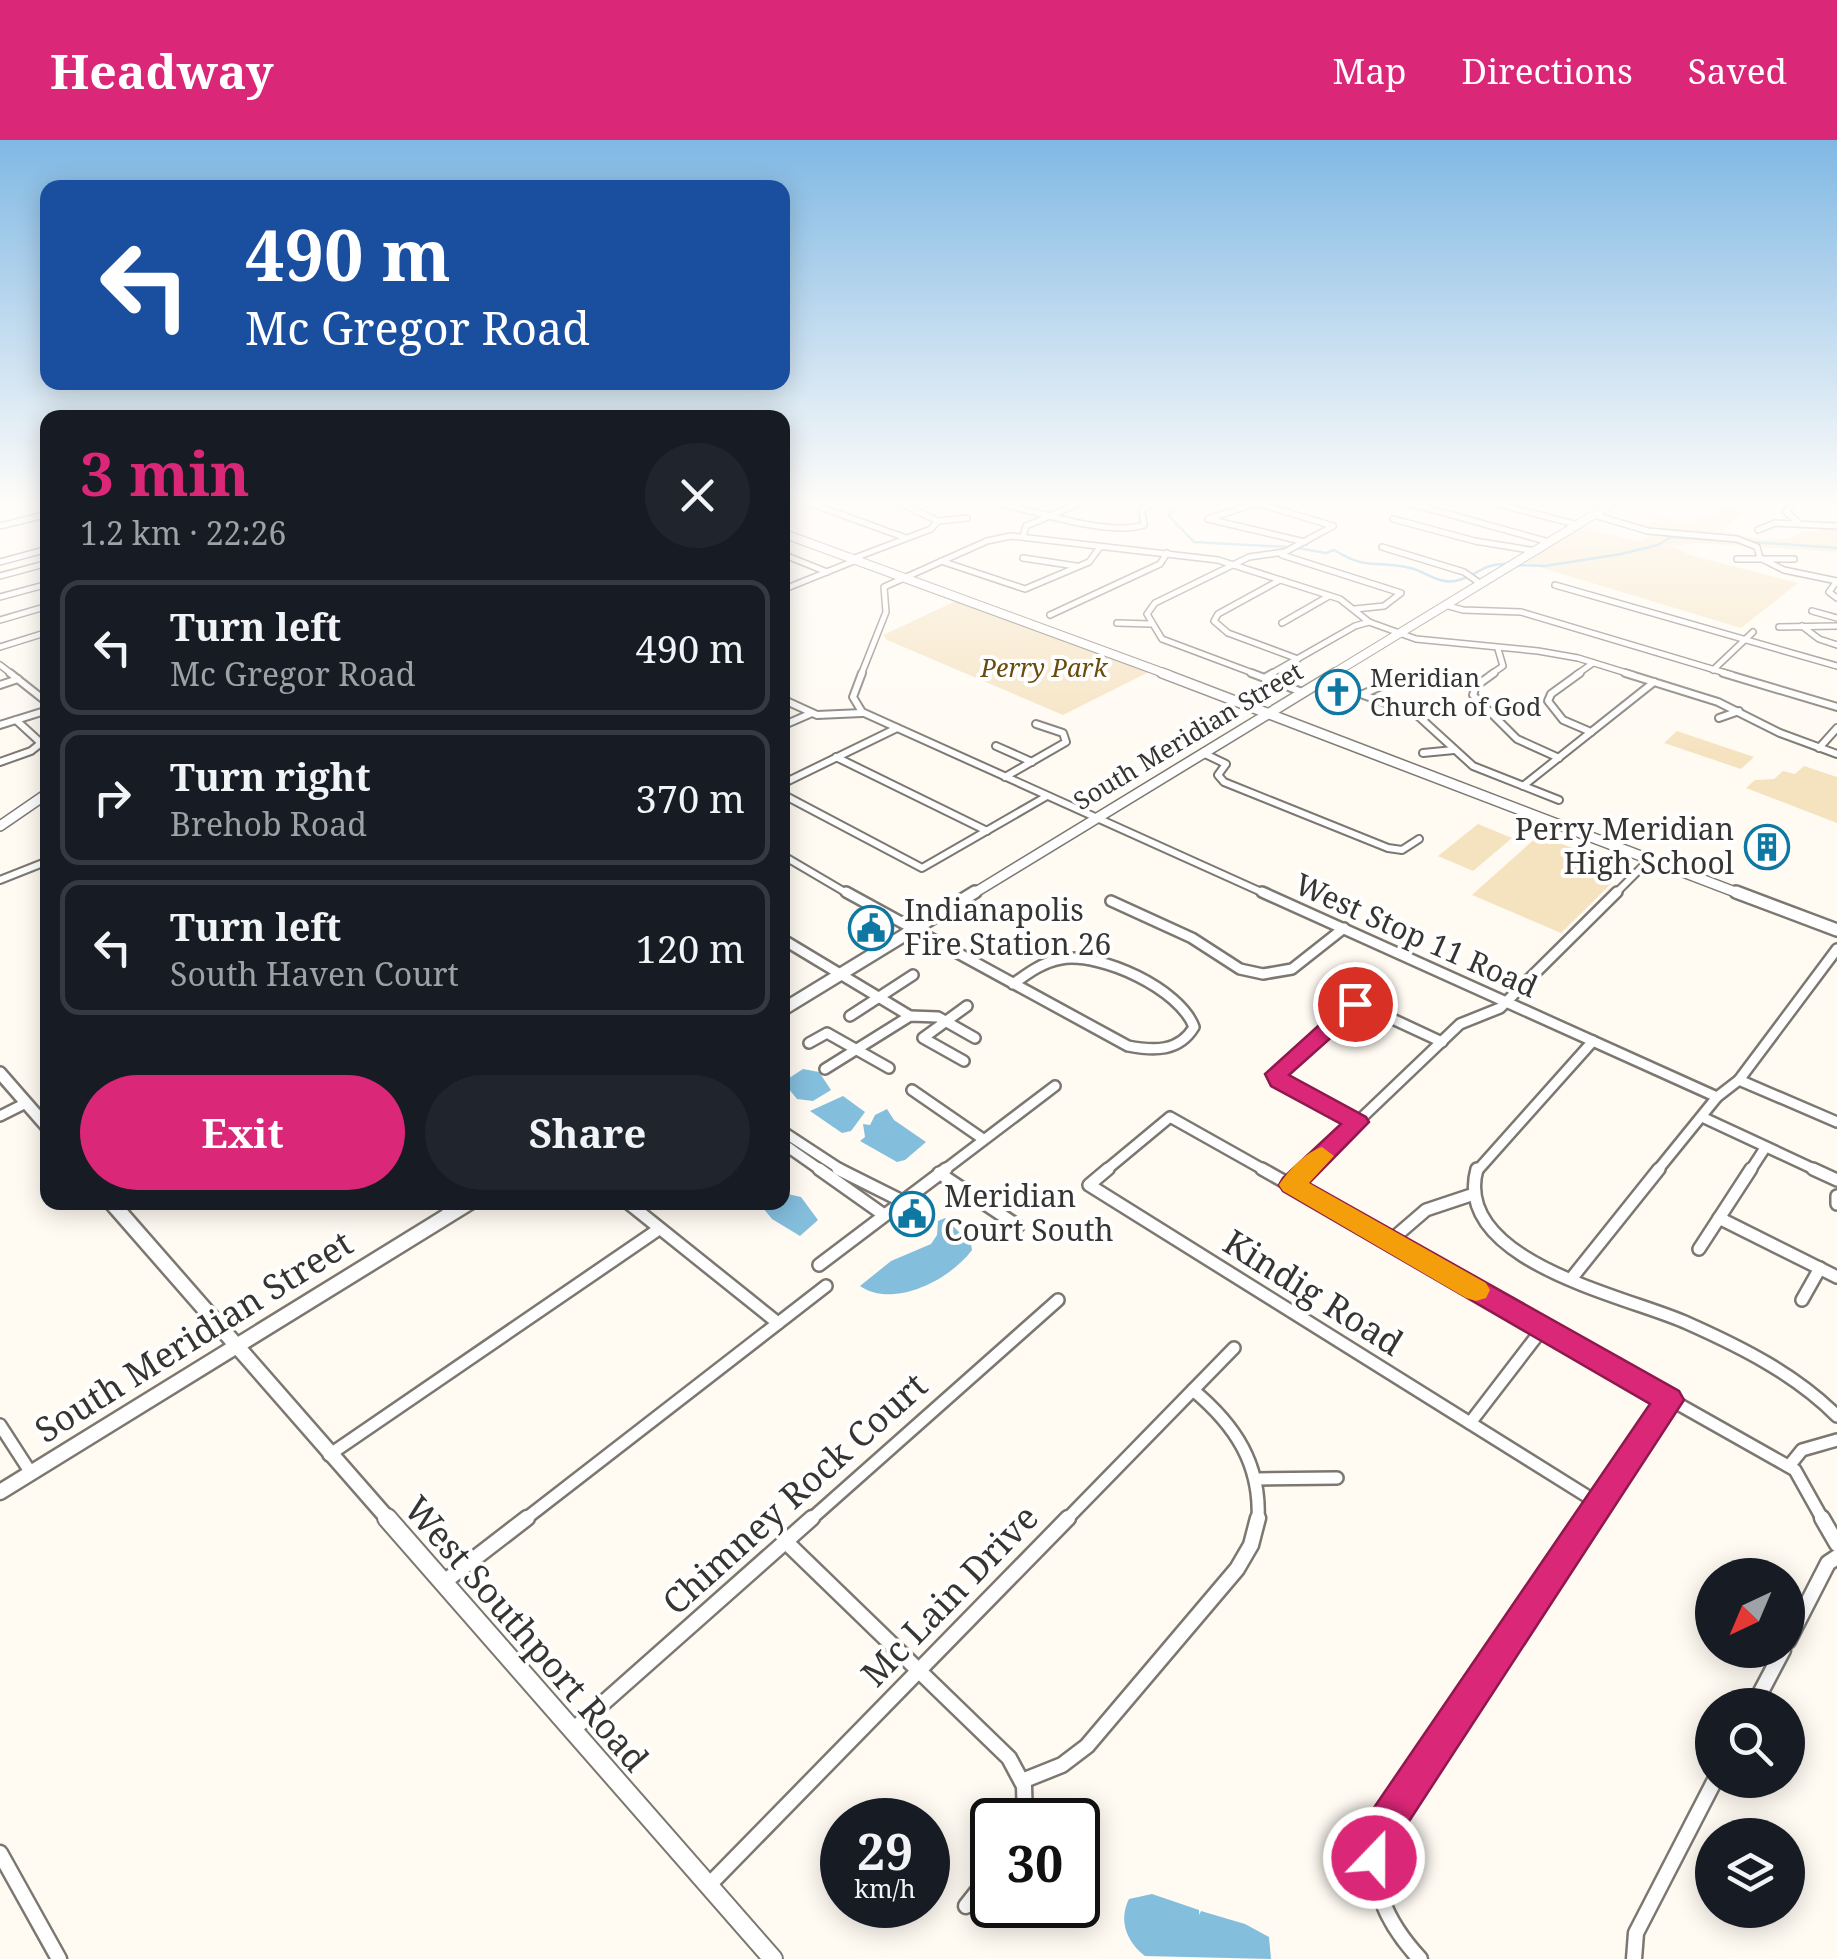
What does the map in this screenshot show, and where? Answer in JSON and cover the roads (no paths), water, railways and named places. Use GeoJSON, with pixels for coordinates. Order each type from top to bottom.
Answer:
{"type":"FeatureCollection","features":[{"type":"Feature","properties":{"kind":"main road"},"geometry":{"type":"LineString","coordinates":[[921,585],[989,606],[1419,774],[1837,930]]}},
{"type":"Feature","properties":{"kind":"main road","name":"South Meridian Street"},"geometry":{"type":"LineString","coordinates":[[790,1005],[1481,585]]}},
{"type":"Feature","properties":{"kind":"main road"},"geometry":{"type":"LineString","coordinates":[[0,818],[40,790]]}},
{"type":"Feature","properties":{"kind":"main road"},"geometry":{"type":"LineString","coordinates":[[0,826],[40,798]]}},
{"type":"Feature","properties":{"kind":"main road"},"geometry":{"type":"LineString","coordinates":[[0,1072],[40,1119]]}},
{"type":"Feature","properties":{"kind":"main road","name":"West Southport Road"},"geometry":{"type":"LineString","coordinates":[[118,1210],[234,1348],[773,1959]]}},
{"type":"Feature","properties":{"kind":"main road","name":"South Meridian Street"},"geometry":{"type":"LineString","coordinates":[[0,1492],[234,1348],[444,1210]]}},
{"type":"Feature","properties":{"kind":"street"},"geometry":{"type":"LineString","coordinates":[[865,714],[853,697],[886,612],[886,585]]}},
{"type":"Feature","properties":{"kind":"street"},"geometry":{"type":"LineString","coordinates":[[1012,585],[1024,589],[1034,585]]}},
{"type":"Feature","properties":{"kind":"street"},"geometry":{"type":"LineString","coordinates":[[1050,615],[1114,585]]}},
{"type":"Feature","properties":{"kind":"street"},"geometry":{"type":"LineString","coordinates":[[1194,585],[1148,609],[1151,624],[1162,640],[1302,692]]}},
{"type":"Feature","properties":{"kind":"street"},"geometry":{"type":"LineString","coordinates":[[1271,585],[1218,614],[1214,621],[1220,629],[1298,659]]}},
{"type":"Feature","properties":{"kind":"street"},"geometry":{"type":"LineString","coordinates":[[1295,585],[1329,596],[1369,622],[1400,633],[1447,646],[1550,652],[1593,663],[1739,711],[1780,733],[1837,754]]}},
{"type":"Feature","properties":{"kind":"street"},"geometry":{"type":"LineString","coordinates":[[1355,610],[1384,606],[1401,593],[1376,585]]}},
{"type":"Feature","properties":{"kind":"street"},"geometry":{"type":"LineString","coordinates":[[1555,585],[1837,666]]}},
{"type":"Feature","properties":{"kind":"street"},"geometry":{"type":"LineString","coordinates":[[0,597],[40,586]]}},
{"type":"Feature","properties":{"kind":"street"},"geometry":{"type":"LineString","coordinates":[[1568,601],[1580,592]]}},
{"type":"Feature","properties":{"kind":"street"},"geometry":{"type":"LineString","coordinates":[[1282,623],[1329,596]]}},
{"type":"Feature","properties":{"kind":"street"},"geometry":{"type":"LineString","coordinates":[[1445,606],[1521,612],[1837,707]]}},
{"type":"Feature","properties":{"kind":"street"},"geometry":{"type":"LineString","coordinates":[[0,620],[40,608]]}},
{"type":"Feature","properties":{"kind":"street"},"geometry":{"type":"LineString","coordinates":[[1624,617],[1635,608]]}},
{"type":"Feature","properties":{"kind":"street"},"geometry":{"type":"LineString","coordinates":[[1812,611],[1837,618]]}},
{"type":"Feature","properties":{"kind":"street"},"geometry":{"type":"LineString","coordinates":[[1264,678],[1355,626],[1369,622]]}},
{"type":"Feature","properties":{"kind":"street"},"geometry":{"type":"LineString","coordinates":[[1117,623],[1151,624]]}},
{"type":"Feature","properties":{"kind":"street"},"geometry":{"type":"LineString","coordinates":[[1680,634],[1692,624]]}},
{"type":"Feature","properties":{"kind":"street"},"geometry":{"type":"LineString","coordinates":[[1802,626],[1819,639],[1837,645]]}},
{"type":"Feature","properties":{"kind":"street"},"geometry":{"type":"LineString","coordinates":[[1778,627],[1837,626]]}},
{"type":"Feature","properties":{"kind":"street"},"geometry":{"type":"LineString","coordinates":[[1713,670],[1754,632]]}},
{"type":"Feature","properties":{"kind":"street"},"geometry":{"type":"LineString","coordinates":[[0,647],[40,634]]}},
{"type":"Feature","properties":{"kind":"street"},"geometry":{"type":"LineString","coordinates":[[1498,649],[1502,666],[1476,686],[1474,695],[1516,738],[1559,758]]}},
{"type":"Feature","properties":{"kind":"street"},"geometry":{"type":"LineString","coordinates":[[1792,666],[1802,656]]}},
{"type":"Feature","properties":{"kind":"street"},"geometry":{"type":"LineString","coordinates":[[1592,732],[1564,720],[1548,701],[1551,694],[1593,663]]}},
{"type":"Feature","properties":{"kind":"street"},"geometry":{"type":"LineString","coordinates":[[0,665],[40,699]]}},
{"type":"Feature","properties":{"kind":"street"},"geometry":{"type":"LineString","coordinates":[[0,685],[18,680]]}},
{"type":"Feature","properties":{"kind":"street"},"geometry":{"type":"LineString","coordinates":[[1322,680],[1425,720],[1473,766],[1558,800]]}},
{"type":"Feature","properties":{"kind":"street"},"geometry":{"type":"LineString","coordinates":[[1523,786],[1654,682]]}},
{"type":"Feature","properties":{"kind":"street"},"geometry":{"type":"LineString","coordinates":[[1363,694],[1384,685]]}},
{"type":"Feature","properties":{"kind":"street"},"geometry":{"type":"LineString","coordinates":[[790,703],[812,713],[865,714]]}},
{"type":"Feature","properties":{"kind":"street"},"geometry":{"type":"LineString","coordinates":[[0,725],[40,710]]}},
{"type":"Feature","properties":{"kind":"street"},"geometry":{"type":"LineString","coordinates":[[1719,718],[1739,711]]}},
{"type":"Feature","properties":{"kind":"street"},"geometry":{"type":"LineString","coordinates":[[790,723],[812,713]]}},
{"type":"Feature","properties":{"kind":"street","name":"West Stop 11 Road"},"geometry":{"type":"LineString","coordinates":[[865,714],[1717,1096]]}},
{"type":"Feature","properties":{"kind":"street"},"geometry":{"type":"LineString","coordinates":[[16,720],[40,742]]}},
{"type":"Feature","properties":{"kind":"street"},"geometry":{"type":"LineString","coordinates":[[1005,776],[1063,744],[1067,738],[1036,724]]}},
{"type":"Feature","properties":{"kind":"street"},"geometry":{"type":"LineString","coordinates":[[790,780],[896,728]]}},
{"type":"Feature","properties":{"kind":"street"},"geometry":{"type":"LineString","coordinates":[[1818,748],[1837,728]]}},
{"type":"Feature","properties":{"kind":"street"},"geometry":{"type":"LineString","coordinates":[[0,762],[40,744]]}},
{"type":"Feature","properties":{"kind":"street"},"geometry":{"type":"LineString","coordinates":[[996,746],[1032,762]]}},
{"type":"Feature","properties":{"kind":"street"},"geometry":{"type":"LineString","coordinates":[[1423,752],[1454,750]]}},
{"type":"Feature","properties":{"kind":"street"},"geometry":{"type":"LineString","coordinates":[[1203,752],[1226,764],[1218,775],[1224,782],[1374,843],[1402,850],[1419,839]]}},
{"type":"Feature","properties":{"kind":"street"},"geometry":{"type":"LineString","coordinates":[[836,758],[987,831]]}},
{"type":"Feature","properties":{"kind":"street"},"geometry":{"type":"LineString","coordinates":[[790,798],[922,868],[1048,796]]}},
{"type":"Feature","properties":{"kind":"street"},"geometry":{"type":"LineString","coordinates":[[1292,1185],[1462,1022],[1494,1012],[1506,1002],[1651,858]]}},
{"type":"Feature","properties":{"kind":"street"},"geometry":{"type":"LineString","coordinates":[[790,861],[912,931],[1128,1046],[1154,1050],[1176,1045],[1189,1037],[1194,1027],[1189,1010],[1103,962],[1057,959],[1013,984]]}},
{"type":"Feature","properties":{"kind":"street"},"geometry":{"type":"LineString","coordinates":[[0,880],[40,864]]}},
{"type":"Feature","properties":{"kind":"street"},"geometry":{"type":"LineString","coordinates":[[1111,902],[1182,933],[1233,965],[1256,973],[1292,969],[1344,928]]}},
{"type":"Feature","properties":{"kind":"street"},"geometry":{"type":"LineString","coordinates":[[790,944],[910,1016]]}},
{"type":"Feature","properties":{"kind":"street"},"geometry":{"type":"LineString","coordinates":[[1571,1279],[1717,1096],[1739,1080],[1837,950]]}},
{"type":"Feature","properties":{"kind":"street"},"geometry":{"type":"LineString","coordinates":[[850,1016],[912,975]]}},
{"type":"Feature","properties":{"kind":"street"},"geometry":{"type":"LineString","coordinates":[[1357,1122],[1279,1080],[1277,1072],[1358,1003],[1442,1042]]}},
{"type":"Feature","properties":{"kind":"street"},"geometry":{"type":"LineString","coordinates":[[964,1061],[923,1038],[968,1006]]}},
{"type":"Feature","properties":{"kind":"street"},"geometry":{"type":"LineString","coordinates":[[825,1068],[910,1016],[930,1015],[975,1038]]}},
{"type":"Feature","properties":{"kind":"street"},"geometry":{"type":"LineString","coordinates":[[809,1042],[825,1033],[890,1068]]}},
{"type":"Feature","properties":{"kind":"street"},"geometry":{"type":"LineString","coordinates":[[1593,1041],[1472,1175],[1471,1195],[1480,1217],[1495,1233],[1571,1279],[1604,1296],[1685,1322],[1808,1389],[1837,1416]]}},
{"type":"Feature","properties":{"kind":"street"},"geometry":{"type":"LineString","coordinates":[[1739,1080],[1837,1122]]}},
{"type":"Feature","properties":{"kind":"street"},"geometry":{"type":"LineString","coordinates":[[819,1265],[1055,1086]]}},
{"type":"Feature","properties":{"kind":"street"},"geometry":{"type":"LineString","coordinates":[[912,1090],[984,1139]]}},
{"type":"Feature","properties":{"kind":"street"},"geometry":{"type":"LineString","coordinates":[[0,1116],[26,1103]]}},
{"type":"Feature","properties":{"kind":"street"},"geometry":{"type":"LineString","coordinates":[[1170,1117],[1789,1466],[1795,1470],[1837,1544]]}},
{"type":"Feature","properties":{"kind":"street","name":"Kindig Road"},"geometry":{"type":"LineString","coordinates":[[1170,1117],[1089,1185],[1598,1504]]}},
{"type":"Feature","properties":{"kind":"street"},"geometry":{"type":"LineString","coordinates":[[1700,1119],[1837,1180]]}},
{"type":"Feature","properties":{"kind":"street"},"geometry":{"type":"LineString","coordinates":[[790,1137],[829,1164],[902,1201]]}},
{"type":"Feature","properties":{"kind":"street"},"geometry":{"type":"LineString","coordinates":[[1699,1249],[1765,1148]]}},
{"type":"Feature","properties":{"kind":"street"},"geometry":{"type":"LineString","coordinates":[[790,1149],[884,1215]]}},
{"type":"Feature","properties":{"kind":"street"},"geometry":{"type":"LineString","coordinates":[[939,1173],[1018,1226]]}},
{"type":"Feature","properties":{"kind":"street"},"geometry":{"type":"LineString","coordinates":[[1390,1241],[1411,1218],[1428,1207],[1471,1195]]}},
{"type":"Feature","properties":{"kind":"street"},"geometry":{"type":"LineString","coordinates":[[636,1210],[778,1324]]}},
{"type":"Feature","properties":{"kind":"street"},"geometry":{"type":"LineString","coordinates":[[1719,1218],[1837,1276]]}},
{"type":"Feature","properties":{"kind":"street"},"geometry":{"type":"LineString","coordinates":[[329,1455],[659,1229]]}},
{"type":"Feature","properties":{"kind":"street"},"geometry":{"type":"LineString","coordinates":[[1802,1300],[1820,1268]]}},
{"type":"Feature","properties":{"kind":"street"},"geometry":{"type":"LineString","coordinates":[[442,1584],[826,1286]]}},
{"type":"Feature","properties":{"kind":"street","name":"Chimney Rock Court"},"geometry":{"type":"LineString","coordinates":[[572,1731],[1058,1300]]}},
{"type":"Feature","properties":{"kind":"street"},"geometry":{"type":"LineString","coordinates":[[1470,1423],[1543,1328]]}},
{"type":"Feature","properties":{"kind":"street","name":"Mc Lain Drive"},"geometry":{"type":"LineString","coordinates":[[708,1886],[1234,1348]]}},
{"type":"Feature","properties":{"kind":"street"},"geometry":{"type":"LineString","coordinates":[[1022,1781],[1062,1765],[1084,1749],[1240,1566],[1258,1522],[1257,1479],[1240,1437],[1224,1417],[1192,1390]]}},
{"type":"Feature","properties":{"kind":"street"},"geometry":{"type":"LineString","coordinates":[[1420,1959],[1396,1931],[1380,1900],[1374,1868],[1380,1834],[1669,1400]]}},
{"type":"Feature","properties":{"kind":"street"},"geometry":{"type":"LineString","coordinates":[[0,1426],[31,1473]]}},
{"type":"Feature","properties":{"kind":"street"},"geometry":{"type":"LineString","coordinates":[[1789,1466],[1802,1450],[1837,1440]]}},
{"type":"Feature","properties":{"kind":"street"},"geometry":{"type":"LineString","coordinates":[[1257,1479],[1338,1478]]}},
{"type":"Feature","properties":{"kind":"street"},"geometry":{"type":"LineString","coordinates":[[786,1542],[1009,1758],[1022,1781],[1023,1798]]}},
{"type":"Feature","properties":{"kind":"street"},"geometry":{"type":"LineString","coordinates":[[1805,1608],[1828,1563],[1837,1557]]}},
{"type":"Feature","properties":{"kind":"street"},"geometry":{"type":"LineString","coordinates":[[1634,1959],[1636,1933],[1706,1798]]}},
{"type":"Feature","properties":{"kind":"street"},"geometry":{"type":"LineString","coordinates":[[0,1854],[59,1959]]}},
{"type":"Feature","properties":{"kind":"street"},"geometry":{"type":"LineString","coordinates":[[966,1906],[970,1901]]}},
{"type":"Feature","properties":{"kind":"water"},"geometry":{"type":"Polygon","coordinates":[[[803,1069],[819,1072],[831,1090],[813,1101],[797,1099],[790,1090],[790,1077],[803,1069]]]}},
{"type":"Feature","properties":{"kind":"water"},"geometry":{"type":"Polygon","coordinates":[[[843,1096],[865,1112],[851,1131],[842,1133],[810,1111],[843,1096]]]}},
{"type":"Feature","properties":{"kind":"water"},"geometry":{"type":"Polygon","coordinates":[[[887,1109],[894,1120],[926,1142],[905,1160],[897,1162],[860,1141],[865,1137],[863,1124],[870,1125],[875,1115],[887,1109]]]}},
{"type":"Feature","properties":{"kind":"water"},"geometry":{"type":"Polygon","coordinates":[[[790,1195],[801,1197],[818,1220],[800,1236],[765,1210],[790,1210],[790,1195]]]}},
{"type":"Feature","properties":{"kind":"water"},"geometry":{"type":"Polygon","coordinates":[[[945,1218],[971,1244],[972,1250],[950,1272],[904,1293],[873,1292],[860,1286],[891,1261],[931,1244],[937,1235],[938,1221],[945,1218]]]}},
{"type":"Feature","properties":{"kind":"water"},"geometry":{"type":"Polygon","coordinates":[[[1152,1894],[1199,1910],[1199,1915],[1201,1911],[1245,1924],[1269,1937],[1271,1959],[1145,1956],[1129,1938],[1124,1915],[1129,1899],[1152,1894]]]}},
{"type":"Feature","properties":{"kind":"place","name":"Meridian Church of God"},"geometry":{"type":"Point","coordinates":[1338,692]}},
{"type":"Feature","properties":{"kind":"place","name":"Perry Meridian High School"},"geometry":{"type":"Point","coordinates":[1767,847]}},
{"type":"Feature","properties":{"kind":"place","name":"Indianapolis Fire Station 26"},"geometry":{"type":"Point","coordinates":[871,928]}},
{"type":"Feature","properties":{"kind":"place","name":"Meridian Court South"},"geometry":{"type":"Point","coordinates":[912,1214]}},
{"type":"Feature","properties":{"kind":"park label","name":"Perry Park"},"geometry":{"type":"Point","coordinates":[1044,668]}}]}
